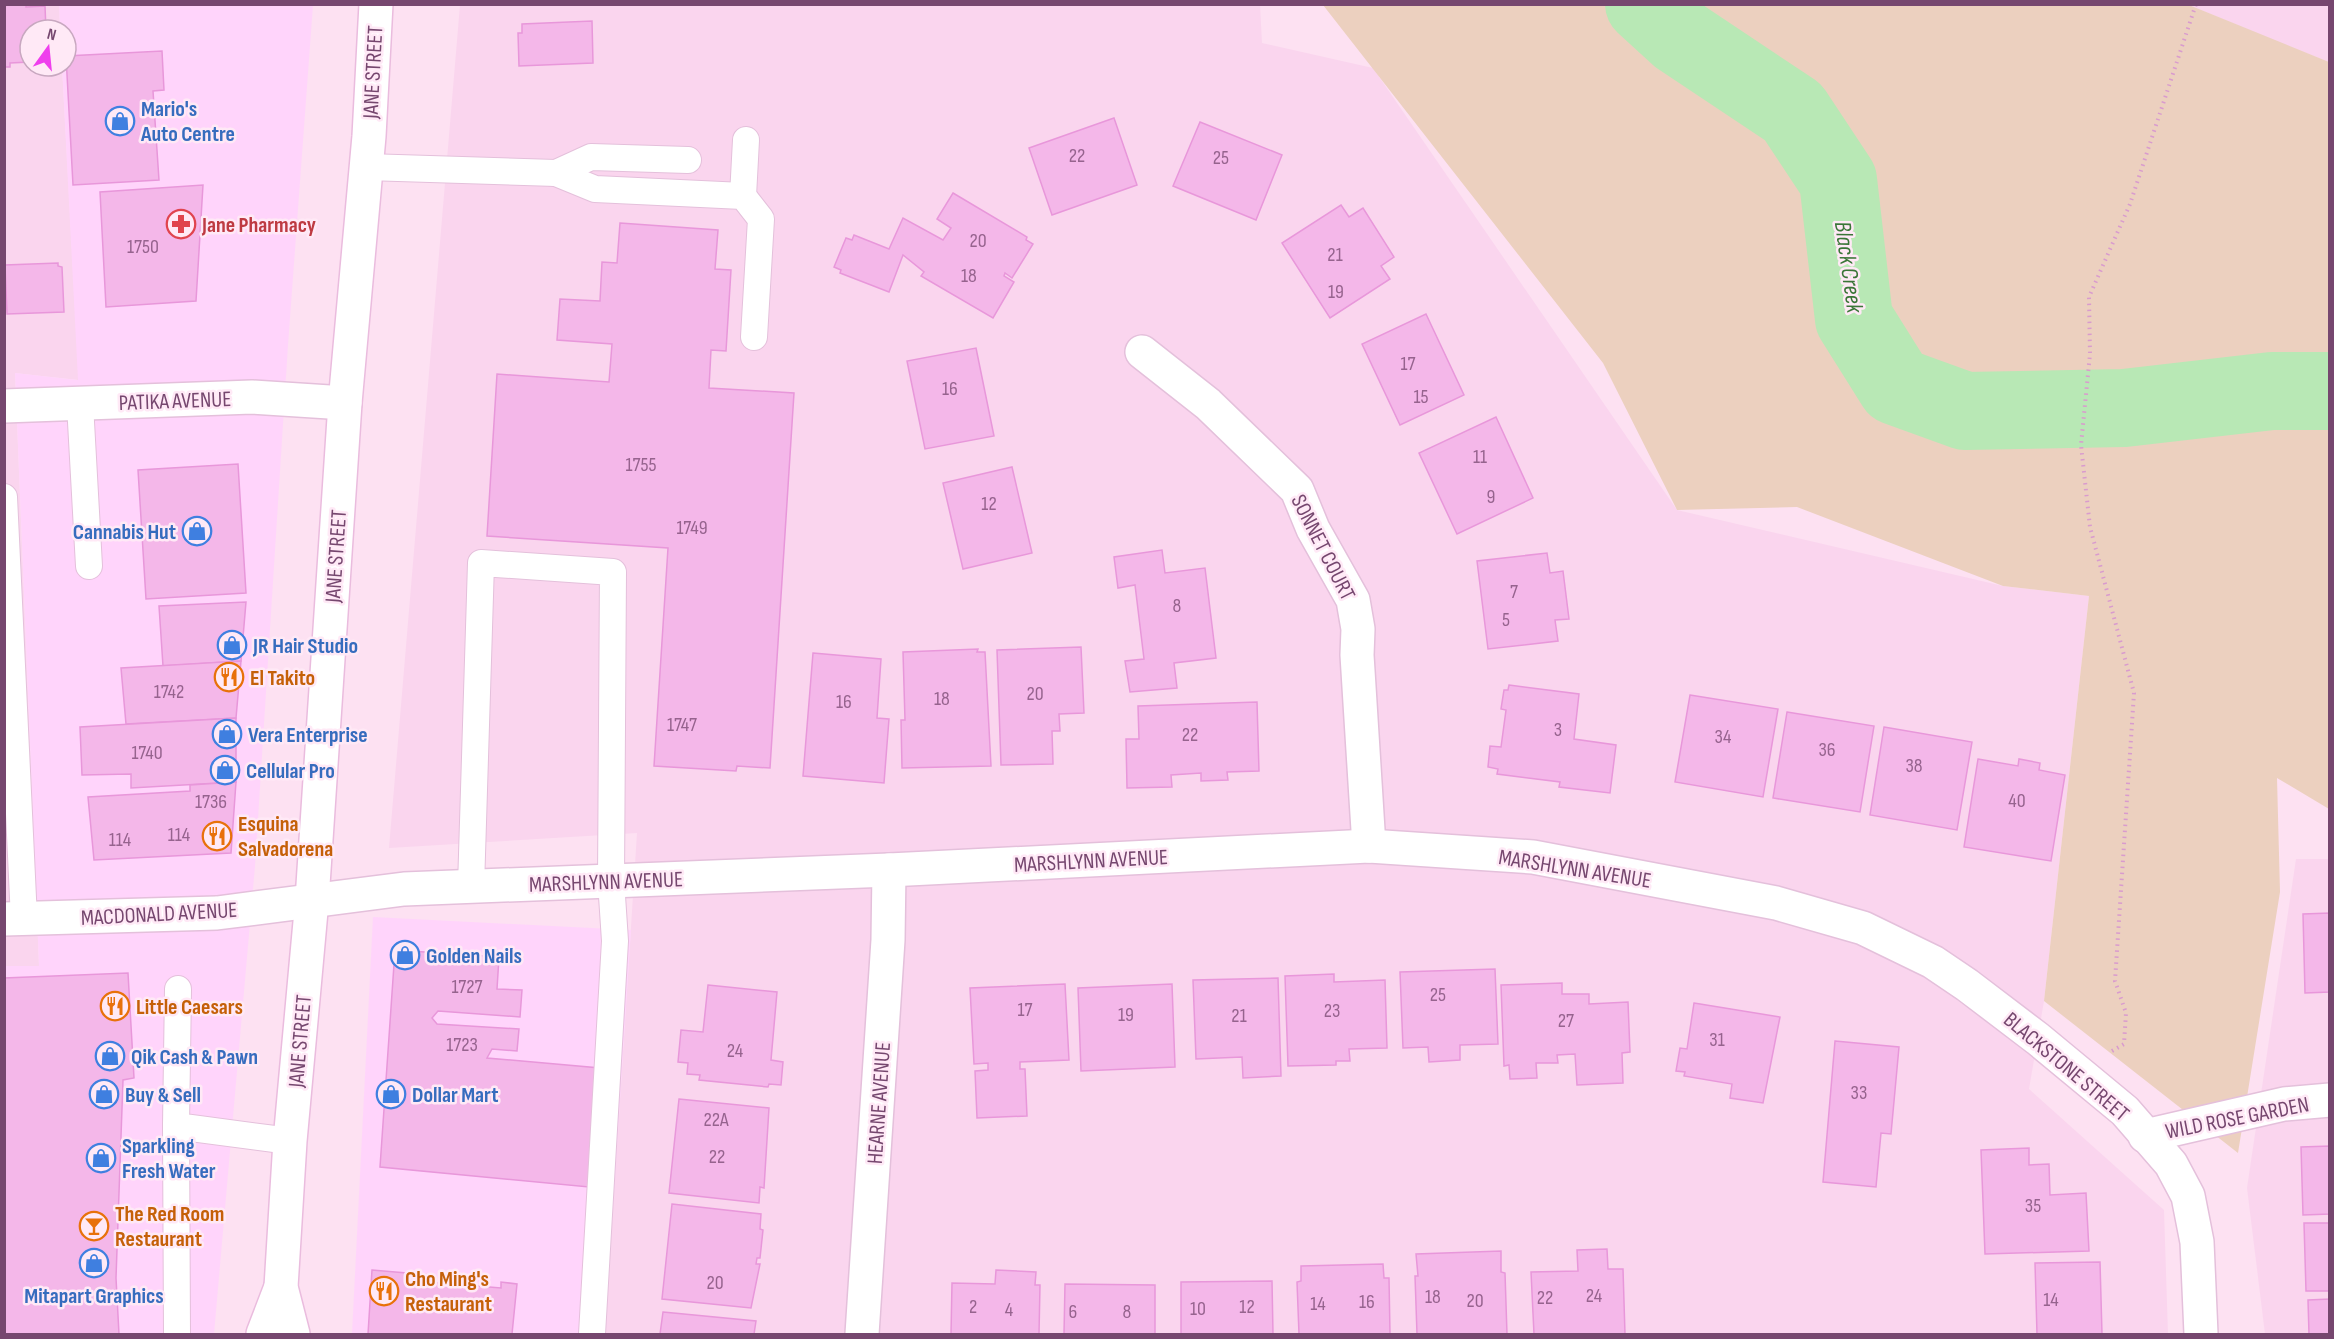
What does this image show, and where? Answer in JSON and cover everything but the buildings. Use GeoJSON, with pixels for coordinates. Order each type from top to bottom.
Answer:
{"type":"FeatureCollection","features":[{"type":"Feature","properties":{"kind":"street","name":"JANE STREET"},"geometry":{"type":"LineString","coordinates":[[263,1335],[281,1287],[290,1141],[312,900],[345,403],[366,166],[376,4]]}},
{"type":"Feature","properties":{"kind":"street","name":"SONNET COURT"},"geometry":{"type":"LineString","coordinates":[[1142,352],[1208,404],[1297,490],[1313,529],[1353,600],[1358,629],[1357,655],[1369,846]]}},
{"type":"Feature","properties":{"kind":"street","name":"PATIKA AVENUE"},"geometry":{"type":"LineString","coordinates":[[4,406],[252,397],[345,403]]}},
{"type":"Feature","properties":{"kind":"street","name":"MARSHLYNN AVENUE"},"geometry":{"type":"LineString","coordinates":[[312,900],[404,889],[889,870],[1369,846],[1533,857],[1776,903],[1863,928]]}},
{"type":"Feature","properties":{"kind":"street","name":"HEARNE AVENUE"},"geometry":{"type":"LineString","coordinates":[[862,1335],[888,940],[889,870]]}},
{"type":"Feature","properties":{"kind":"street","name":"MACDONALD AVENUE"},"geometry":{"type":"LineString","coordinates":[[14,919],[217,913],[312,900]]}},
{"type":"Feature","properties":{"kind":"street","name":"BLACKSTONE STREET"},"geometry":{"type":"LineString","coordinates":[[1863,928],[1933,962],[2011,1017],[2125,1111],[2171,1164],[2188,1196],[2197,1242],[2201,1335]]}},
{"type":"Feature","properties":{"kind":"street","name":"WILD ROSE GARDEN"},"geometry":{"type":"LineString","coordinates":[[2145,1136],[2284,1104],[2330,1100]]}},
{"type":"Feature","properties":{"kind":"street","name":"JANE STREET"},"geometry":{"type":"LineString","coordinates":[[281,1287],[293,1335]]}},
{"type":"Feature","properties":{"kind":"lane"},"geometry":{"type":"LineString","coordinates":[[746,140],[743,196],[761,219],[754,337]]}},
{"type":"Feature","properties":{"kind":"lane"},"geometry":{"type":"LineString","coordinates":[[556,173],[591,157],[688,160]]}},
{"type":"Feature","properties":{"kind":"lane"},"geometry":{"type":"LineString","coordinates":[[366,166],[556,173],[595,189],[743,196]]}},
{"type":"Feature","properties":{"kind":"lane"},"geometry":{"type":"LineString","coordinates":[[80,404],[89,566]]}},
{"type":"Feature","properties":{"kind":"lane"},"geometry":{"type":"LineString","coordinates":[[4,497],[14,919]]}},
{"type":"Feature","properties":{"kind":"lane"},"geometry":{"type":"LineString","coordinates":[[471,887],[481,563],[613,573],[611,881],[615,941],[592,1335]]}},
{"type":"Feature","properties":{"kind":"lane"},"geometry":{"type":"LineString","coordinates":[[177,1335],[178,989]]}},
{"type":"Feature","properties":{"kind":"lane"},"geometry":{"type":"LineString","coordinates":[[176,1126],[290,1141]]}},
{"type":"Feature","properties":{"kind":"path"},"geometry":{"type":"LineString","coordinates":[[2077,1070],[2124,1044],[2126,1013],[2115,981],[2134,693],[2090,527],[2082,444],[2090,354],[2089,297],[2130,204],[2196,4]]}},
{"type":"Feature","properties":{"kind":"shaded area"},"geometry":{"type":"Polygon","coordinates":[[[5,5],[59,5],[60,18],[18,18],[18,78],[63,78],[79,380],[15,373],[39,966],[5,966],[5,5]]]}},
{"type":"Feature","properties":{"kind":"shaded area"},"geometry":{"type":"Polygon","coordinates":[[[59,5],[313,5],[288,345],[255,866],[214,1334],[5,1334],[5,966],[39,966],[15,373],[78,380],[63,78],[78,78],[78,18],[60,18],[59,5]]]}},
{"type":"Feature","properties":{"kind":"shaded area"},"geometry":{"type":"Polygon","coordinates":[[[460,5],[1260,5],[1262,43],[1373,68],[1677,510],[2003,586],[2089,596],[2044,1001],[2029,1089],[2164,1210],[2168,1334],[605,1334],[637,833],[389,848],[460,5]]]}},
{"type":"Feature","properties":{"kind":"shaded area"},"geometry":{"type":"Polygon","coordinates":[[[1323,5],[2189,5],[2329,62],[2329,809],[2277,778],[2280,892],[2238,1153],[2044,1001],[2089,596],[2003,586],[1797,507],[1677,510],[1603,363],[1323,5]]]}},
{"type":"Feature","properties":{"kind":"shaded area"},"geometry":{"type":"Polygon","coordinates":[[[2189,5],[2329,5],[2329,62],[2280,43],[2189,5]]]}},
{"type":"Feature","properties":{"kind":"shaded area"},"geometry":{"type":"Polygon","coordinates":[[[2296,859],[2329,859],[2329,1334],[2265,1334],[2247,1188],[2296,859]]]}},
{"type":"Feature","properties":{"kind":"shaded area"},"geometry":{"type":"Polygon","coordinates":[[[373,917],[631,930],[605,1334],[352,1334],[373,917]]]}},
{"type":"Feature","properties":{"kind":"waterway","name":"Black Creek"},"geometry":{"type":"LineString","coordinates":[[1644,4],[1679,36],[1793,112],[1838,180],[1854,319],[1896,386],[1965,411],[2124,408],[2272,391],[2330,391]]}},
{"type":"Feature","properties":{"kind":"place","name":"Mario's Auto Centre"},"geometry":{"type":"Point","coordinates":[120,121]}},
{"type":"Feature","properties":{"kind":"place","name":"Jane Pharmacy"},"geometry":{"type":"Point","coordinates":[181,224]}},
{"type":"Feature","properties":{"kind":"place","name":"Cannabis Hut"},"geometry":{"type":"Point","coordinates":[197,531]}},
{"type":"Feature","properties":{"kind":"place","name":"JR Hair Studio"},"geometry":{"type":"Point","coordinates":[232,645]}},
{"type":"Feature","properties":{"kind":"place","name":"El Takito"},"geometry":{"type":"Point","coordinates":[229,677]}},
{"type":"Feature","properties":{"kind":"place","name":"Vera Enterprise"},"geometry":{"type":"Point","coordinates":[227,734]}},
{"type":"Feature","properties":{"kind":"place","name":"Cellular Pro"},"geometry":{"type":"Point","coordinates":[225,770]}},
{"type":"Feature","properties":{"kind":"place","name":"Esquina Salvadorena"},"geometry":{"type":"Point","coordinates":[217,836]}},
{"type":"Feature","properties":{"kind":"place","name":"Golden Nails"},"geometry":{"type":"Point","coordinates":[405,955]}},
{"type":"Feature","properties":{"kind":"place","name":"Little Caesars"},"geometry":{"type":"Point","coordinates":[115,1006]}},
{"type":"Feature","properties":{"kind":"place","name":"Qik Cash & Pawn"},"geometry":{"type":"Point","coordinates":[110,1056]}},
{"type":"Feature","properties":{"kind":"place","name":"Buy & Sell"},"geometry":{"type":"Point","coordinates":[104,1094]}},
{"type":"Feature","properties":{"kind":"place","name":"Dollar Mart"},"geometry":{"type":"Point","coordinates":[391,1094]}},
{"type":"Feature","properties":{"kind":"place","name":"Sparkling Fresh Water"},"geometry":{"type":"Point","coordinates":[101,1158]}},
{"type":"Feature","properties":{"kind":"place","name":"The Red Room Restaurant"},"geometry":{"type":"Point","coordinates":[94,1226]}},
{"type":"Feature","properties":{"kind":"place","name":"Mitapart Graphics"},"geometry":{"type":"Point","coordinates":[94,1263]}},
{"type":"Feature","properties":{"kind":"place","name":"Cho Ming's Restaurant"},"geometry":{"type":"Point","coordinates":[384,1291]}}]}
